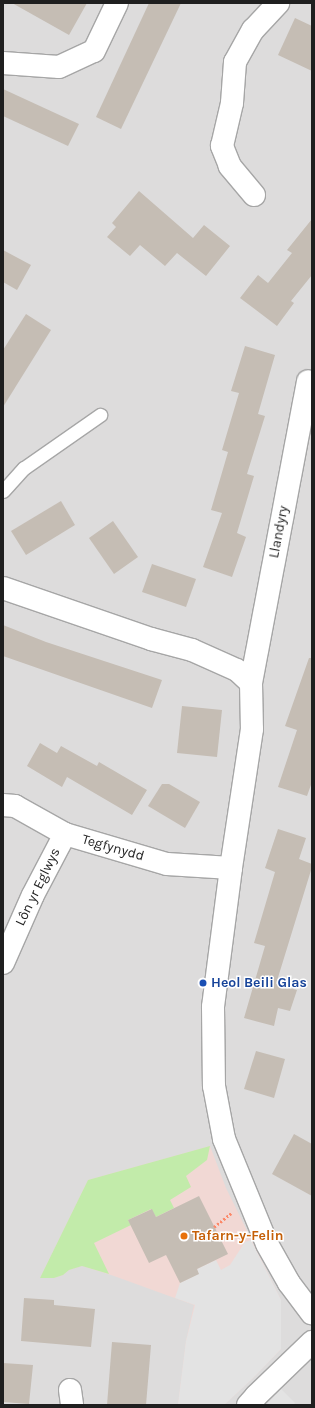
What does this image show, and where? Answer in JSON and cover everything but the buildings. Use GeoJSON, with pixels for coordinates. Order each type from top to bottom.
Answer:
{"type":"FeatureCollection","features":[{"type":"Feature","properties":{"kind":"street"},"geometry":{"type":"LineString","coordinates":[[3,63],[59,67],[94,51],[118,3]]}},
{"type":"Feature","properties":{"kind":"street"},"geometry":{"type":"LineString","coordinates":[[254,195],[230,166],[222,146],[232,103],[235,62],[253,30],[278,3]]}},
{"type":"Feature","properties":{"kind":"street","name":"Llandyry"},"geometry":{"type":"LineString","coordinates":[[231,868],[252,729],[251,683],[308,381]]}},
{"type":"Feature","properties":{"kind":"street"},"geometry":{"type":"LineString","coordinates":[[3,588],[151,639],[192,650],[237,670],[251,683]]}},
{"type":"Feature","properties":{"kind":"street","name":"Tegfynydd"},"geometry":{"type":"LineString","coordinates":[[3,805],[15,806],[65,834],[167,864],[231,868]]}},
{"type":"Feature","properties":{"kind":"street","name":"Lôn yr Eglwys"},"geometry":{"type":"LineString","coordinates":[[3,963],[33,895],[65,834]]}},
{"type":"Feature","properties":{"kind":"street"},"geometry":{"type":"LineString","coordinates":[[231,868],[213,1006],[214,1086],[224,1139],[262,1248],[312,1313]]}},
{"type":"Feature","properties":{"kind":"street"},"geometry":{"type":"LineString","coordinates":[[248,1405],[312,1342]]}},
{"type":"Feature","properties":{"kind":"lane"},"geometry":{"type":"LineString","coordinates":[[3,491],[24,468],[100,415]]}},
{"type":"Feature","properties":{"kind":"shaded area"},"geometry":{"type":"Polygon","coordinates":[[[3,3],[312,3],[312,1405],[3,1405],[3,3]]]}},
{"type":"Feature","properties":{"kind":"shaded area"},"geometry":{"type":"Polygon","coordinates":[[[210,1146],[226,1188],[281,1300],[281,1349],[224,1405],[178,1405],[186,1341],[194,1305],[82,1266],[69,1270],[63,1275],[54,1278],[40,1278],[88,1180],[210,1146]]]}},
{"type":"Feature","properties":{"kind":"shaded area"},"geometry":{"type":"Polygon","coordinates":[[[251,1240],[281,1300],[281,1349],[224,1405],[178,1405],[186,1341],[195,1305],[175,1298],[180,1283],[198,1274],[197,1269],[216,1260],[221,1270],[230,1265],[245,1242],[251,1240]]]}},
{"type":"Feature","properties":{"kind":"shaded area"},"geometry":{"type":"Polygon","coordinates":[[[281,1389],[295,1403],[293,1405],[266,1405],[281,1389]]]}},
{"type":"Feature","properties":{"kind":"green space"},"geometry":{"type":"Polygon","coordinates":[[[210,1146],[207,1160],[186,1176],[191,1187],[170,1200],[174,1208],[156,1217],[151,1209],[128,1220],[131,1225],[94,1243],[109,1274],[82,1266],[69,1270],[63,1275],[54,1278],[40,1278],[88,1180],[210,1146]]]}},
{"type":"Feature","properties":{"kind":"place","name":"Heol Beili Glas"},"geometry":{"type":"Point","coordinates":[203,983]}},
{"type":"Feature","properties":{"kind":"place","name":"Tafarn-y-Felin"},"geometry":{"type":"Point","coordinates":[184,1236]}}]}
